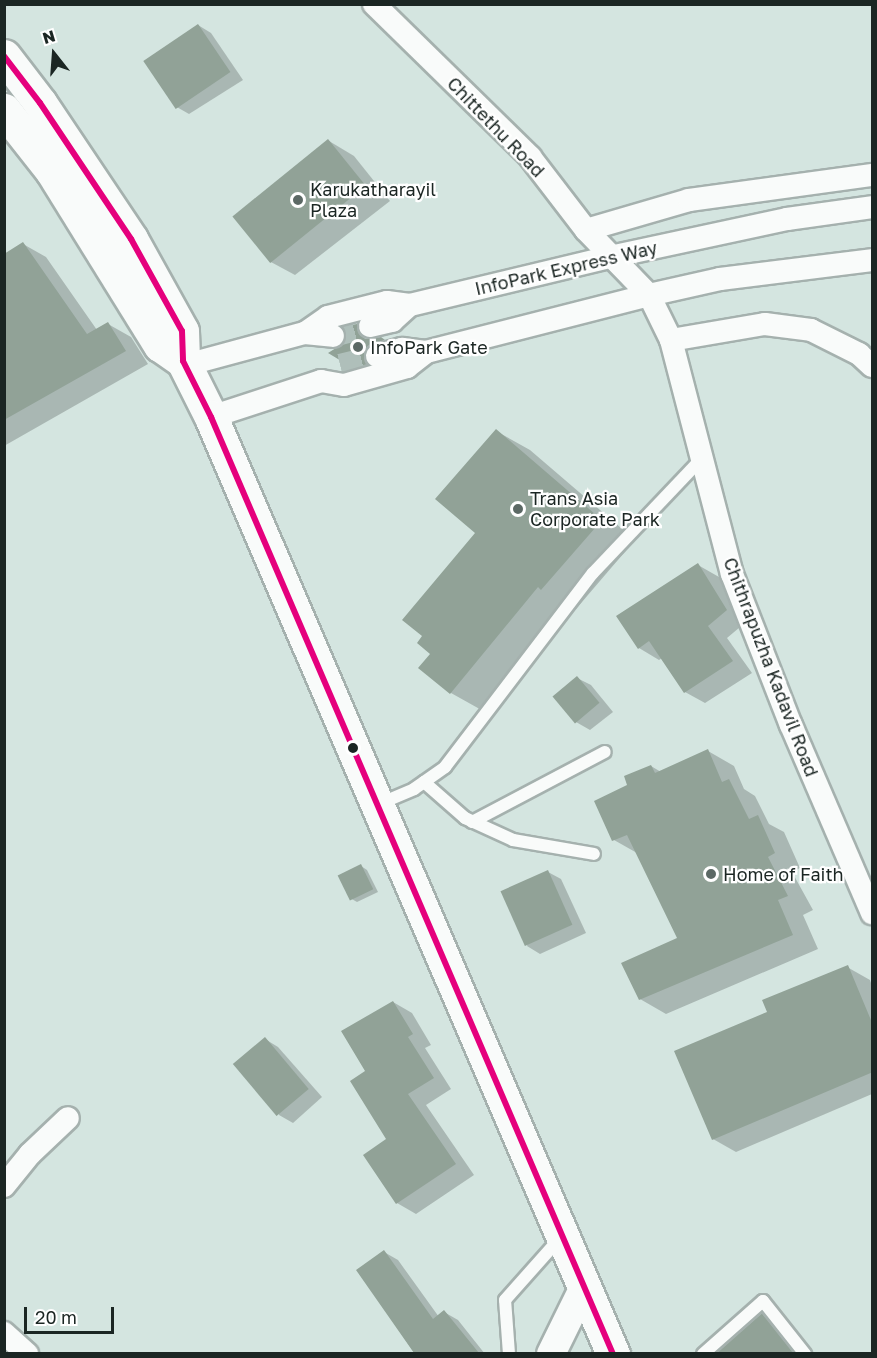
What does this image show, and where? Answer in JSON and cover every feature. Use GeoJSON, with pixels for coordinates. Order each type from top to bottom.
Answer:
{"type":"FeatureCollection","features":[{"type":"Feature","properties":{"kind":"main road"},"geometry":{"type":"LineString","coordinates":[[4,56],[40,103],[131,239],[182,332],[184,363],[211,417],[613,1353]]}},
{"type":"Feature","properties":{"kind":"main road"},"geometry":{"type":"LineString","coordinates":[[4,110],[52,171],[160,345],[184,363]]}},
{"type":"Feature","properties":{"kind":"street","name":"Chittethu Road"},"geometry":{"type":"LineString","coordinates":[[374,4],[530,156],[586,230],[610,257]]}},
{"type":"Feature","properties":{"kind":"street"},"geometry":{"type":"LineString","coordinates":[[586,230],[689,200],[873,175]]}},
{"type":"Feature","properties":{"kind":"street","name":"InfoPark Express Way"},"geometry":{"type":"LineString","coordinates":[[184,363],[305,333],[328,317],[377,304],[387,302],[410,305],[610,257],[788,219],[873,207]]}},
{"type":"Feature","properties":{"kind":"street","name":"Chithrapuzha Kadavil Road"},"geometry":{"type":"LineString","coordinates":[[610,257],[649,295],[671,340],[732,574],[791,725],[873,913]]}},
{"type":"Feature","properties":{"kind":"street"},"geometry":{"type":"LineString","coordinates":[[377,356],[402,349],[426,352],[720,279],[873,260]]}},
{"type":"Feature","properties":{"kind":"street"},"geometry":{"type":"LineString","coordinates":[[370,327],[392,321],[410,305]]}},
{"type":"Feature","properties":{"kind":"street"},"geometry":{"type":"LineString","coordinates":[[671,340],[765,324],[811,330],[859,354],[873,366]]}},
{"type":"Feature","properties":{"kind":"street"},"geometry":{"type":"LineString","coordinates":[[305,333],[333,336]]}},
{"type":"Feature","properties":{"kind":"street"},"geometry":{"type":"LineString","coordinates":[[321,381],[344,385],[407,367],[426,352]]}},
{"type":"Feature","properties":{"kind":"street"},"geometry":{"type":"LineString","coordinates":[[211,417],[321,381],[340,365]]}},
{"type":"Feature","properties":{"kind":"street"},"geometry":{"type":"LineString","coordinates":[[4,1186],[30,1154],[68,1118]]}},
{"type":"Feature","properties":{"kind":"street"},"geometry":{"type":"LineString","coordinates":[[551,1353],[584,1287]]}},
{"type":"Feature","properties":{"kind":"street"},"geometry":{"type":"LineString","coordinates":[[4,1334],[27,1353]]}},
{"type":"Feature","properties":{"kind":"lane"},"geometry":{"type":"LineString","coordinates":[[378,804],[424,782],[453,759],[476,724],[593,573],[702,458]]}},
{"type":"Feature","properties":{"kind":"lane"},"geometry":{"type":"LineString","coordinates":[[472,822],[605,752]]}},
{"type":"Feature","properties":{"kind":"lane"},"geometry":{"type":"LineString","coordinates":[[424,782],[472,822],[513,840],[594,854]]}},
{"type":"Feature","properties":{"kind":"lane"},"geometry":{"type":"LineString","coordinates":[[509,1353],[505,1300],[562,1235]]}},
{"type":"Feature","properties":{"kind":"lane"},"geometry":{"type":"LineString","coordinates":[[703,1353],[763,1301],[805,1353]]}},
{"type":"Feature","properties":{"kind":"building"},"geometry":{"type":"Polygon","coordinates":[[[198,24],[230,72],[176,109],[143,61],[198,24]]]}},
{"type":"Feature","properties":{"kind":"building","name":"Karukatharayil Plaza"},"geometry":{"type":"Polygon","coordinates":[[[328,139],[366,186],[270,263],[232,216],[328,139]]]}},
{"type":"Feature","properties":{"kind":"building"},"geometry":{"type":"Polygon","coordinates":[[[23,242],[87,334],[108,322],[126,351],[4,420],[4,254],[23,242]]]}},
{"type":"Feature","properties":{"kind":"building"},"geometry":{"type":"Polygon","coordinates":[[[357,324],[360,335],[365,339],[381,337],[385,340],[368,346],[364,353],[367,364],[353,368],[328,353],[344,343],[345,326],[357,324]]]}},
{"type":"Feature","properties":{"kind":"building"},"geometry":{"type":"Polygon","coordinates":[[[496,429],[602,520],[541,590],[538,587],[450,694],[418,668],[430,654],[417,643],[422,636],[402,620],[475,533],[435,499],[496,429]]]}},
{"type":"Feature","properties":{"kind":"building"},"geometry":{"type":"Polygon","coordinates":[[[698,563],[727,610],[708,626],[733,661],[684,693],[649,641],[638,649],[616,616],[698,563]]]}},
{"type":"Feature","properties":{"kind":"building"},"geometry":{"type":"Polygon","coordinates":[[[577,676],[599,703],[575,723],[552,697],[577,676]]]}},
{"type":"Feature","properties":{"kind":"building","name":"Home of Faith"},"geometry":{"type":"Polygon","coordinates":[[[708,749],[722,782],[729,779],[749,819],[758,815],[775,853],[768,857],[788,896],[778,900],[793,935],[639,1000],[621,963],[677,938],[627,835],[612,841],[594,801],[627,785],[624,776],[651,765],[655,773],[708,749]]]}},
{"type":"Feature","properties":{"kind":"building"},"geometry":{"type":"Polygon","coordinates":[[[361,864],[373,889],[350,901],[338,875],[361,864]]]}},
{"type":"Feature","properties":{"kind":"building"},"geometry":{"type":"Polygon","coordinates":[[[548,870],[572,925],[525,946],[500,891],[548,870]]]}},
{"type":"Feature","properties":{"kind":"building"},"geometry":{"type":"Polygon","coordinates":[[[848,965],[873,1025],[873,1072],[712,1140],[674,1051],[767,1012],[762,1000],[848,965]]]}},
{"type":"Feature","properties":{"kind":"building"},"geometry":{"type":"Polygon","coordinates":[[[393,1001],[413,1034],[408,1037],[434,1078],[408,1094],[456,1164],[396,1204],[363,1155],[386,1139],[350,1081],[365,1071],[341,1031],[393,1001]]]}},
{"type":"Feature","properties":{"kind":"building"},"geometry":{"type":"Polygon","coordinates":[[[265,1037],[309,1089],[277,1116],[233,1064],[265,1037]]]}},
{"type":"Feature","properties":{"kind":"building"},"geometry":{"type":"Polygon","coordinates":[[[384,1250],[433,1319],[444,1310],[479,1353],[414,1353],[356,1270],[384,1250]]]}},
{"type":"Feature","properties":{"kind":"building"},"geometry":{"type":"Polygon","coordinates":[[[762,1313],[794,1353],[716,1353],[762,1313]]]}},
{"type":"Feature","properties":{"kind":"tunnel"},"geometry":{"type":"LineString","coordinates":[[333,336],[370,326]]}},
{"type":"Feature","properties":{"kind":"tunnel"},"geometry":{"type":"LineString","coordinates":[[340,365],[377,356]]}},
{"type":"Feature","properties":{"kind":"transit line"},"geometry":{"type":"LineString","coordinates":[[4,56],[40,103],[131,239],[182,331],[183,361],[211,417],[613,1354]]}},
{"type":"Feature","properties":{"kind":"place","name":"Karukatharayil Plaza"},"geometry":{"type":"Point","coordinates":[298,200]}},
{"type":"Feature","properties":{"kind":"place","name":"InfoPark Gate"},"geometry":{"type":"Point","coordinates":[358,347]}},
{"type":"Feature","properties":{"kind":"place","name":"Trans Asia Corporate Park"},"geometry":{"type":"Point","coordinates":[518,509]}},
{"type":"Feature","properties":{"kind":"place","name":"Home of Faith"},"geometry":{"type":"Point","coordinates":[711,874]}}]}
